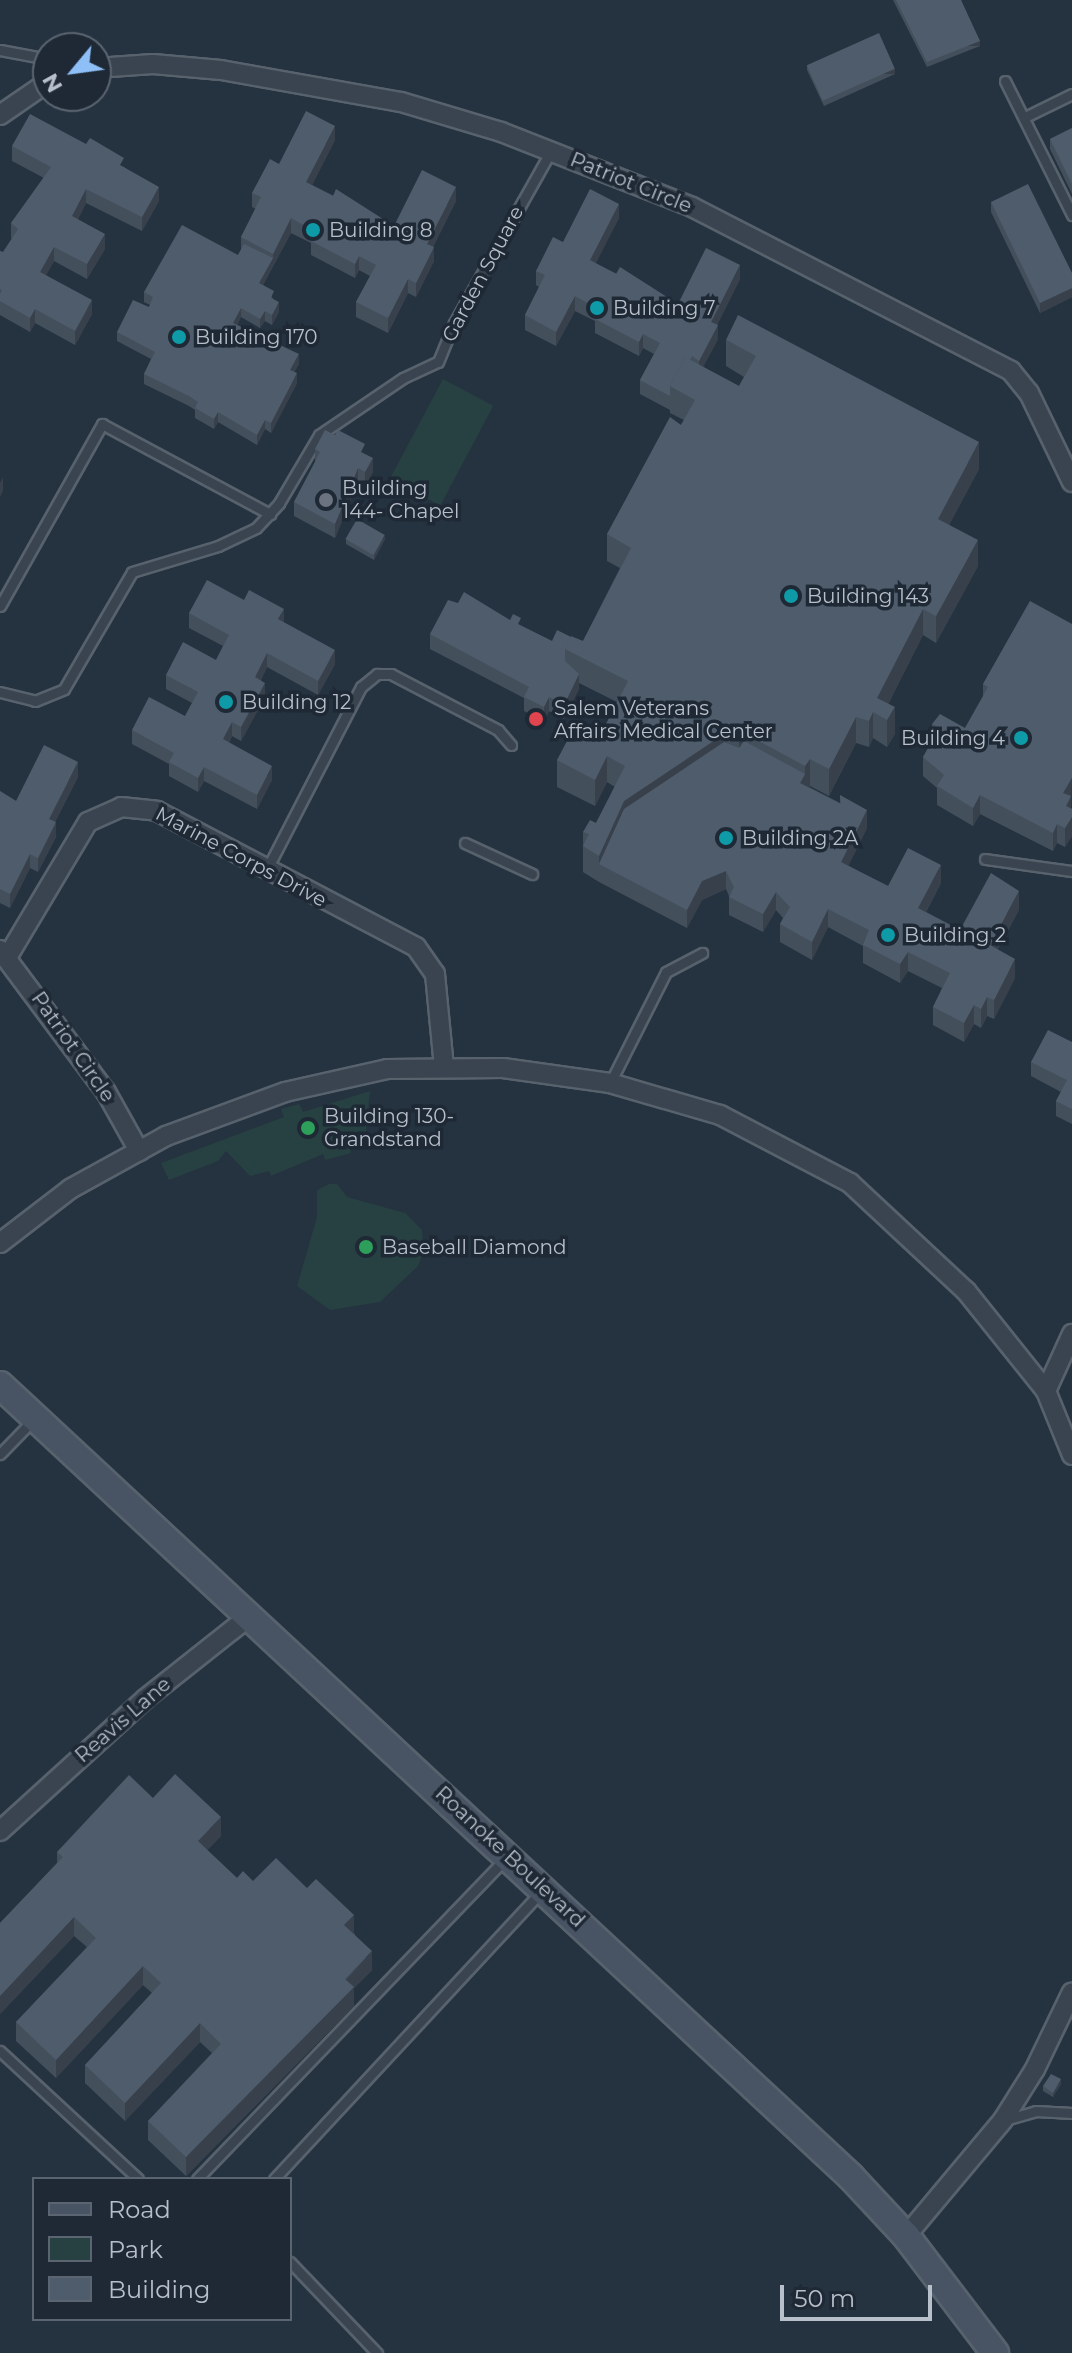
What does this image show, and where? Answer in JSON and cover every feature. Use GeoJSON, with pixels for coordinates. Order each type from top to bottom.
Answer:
{"type":"FeatureCollection","features":[{"type":"Feature","properties":{"kind":"main road","name":"Roanoke Boulevard"},"geometry":{"type":"LineString","coordinates":[[0,1385],[767,2096],[906,2236],[995,2353]]}},
{"type":"Feature","properties":{"kind":"street","name":"Patriot Circle"},"geometry":{"type":"LineString","coordinates":[[112,65],[221,70],[288,79],[401,102],[551,151],[692,207],[1011,371],[1029,393],[1072,482]]}},
{"type":"Feature","properties":{"kind":"street"},"geometry":{"type":"LineString","coordinates":[[0,115],[32,93]]}},
{"type":"Feature","properties":{"kind":"street","name":"Marine Corps Drive"},"geometry":{"type":"LineString","coordinates":[[4,953],[77,832],[103,812],[130,807],[157,811],[411,943],[428,959],[435,974],[444,1068]]}},
{"type":"Feature","properties":{"kind":"street","name":"Patriot Circle"},"geometry":{"type":"LineString","coordinates":[[4,953],[106,1092],[139,1151]]}},
{"type":"Feature","properties":{"kind":"street"},"geometry":{"type":"LineString","coordinates":[[0,1243],[70,1189],[139,1151],[285,1092],[387,1069],[503,1068],[610,1083],[720,1115],[850,1183],[966,1291],[1046,1391],[1072,1455]]}},
{"type":"Feature","properties":{"kind":"street"},"geometry":{"type":"LineString","coordinates":[[1046,1391],[1072,1334]]}},
{"type":"Feature","properties":{"kind":"street","name":"Reavis Lane"},"geometry":{"type":"LineString","coordinates":[[0,1831],[145,1699],[251,1615]]}},
{"type":"Feature","properties":{"kind":"street"},"geometry":{"type":"LineString","coordinates":[[906,2236],[1003,2120],[1068,2028],[1072,1992]]}},
{"type":"Feature","properties":{"kind":"lane"},"geometry":{"type":"LineString","coordinates":[[0,50],[32,56]]}},
{"type":"Feature","properties":{"kind":"lane"},"geometry":{"type":"LineString","coordinates":[[1005,81],[1072,215]]}},
{"type":"Feature","properties":{"kind":"lane"},"geometry":{"type":"LineString","coordinates":[[1025,117],[1072,94]]}},
{"type":"Feature","properties":{"kind":"lane","name":"Garden Square"},"geometry":{"type":"LineString","coordinates":[[0,692],[35,701],[64,689],[132,572],[240,538],[270,514],[319,435],[403,378],[438,362],[454,323],[551,151]]}},
{"type":"Feature","properties":{"kind":"lane"},"geometry":{"type":"LineString","coordinates":[[0,606],[102,424],[270,514]]}},
{"type":"Feature","properties":{"kind":"lane"},"geometry":{"type":"LineString","coordinates":[[267,870],[361,687],[377,674],[391,674],[498,730],[511,745]]}},
{"type":"Feature","properties":{"kind":"lane"},"geometry":{"type":"LineString","coordinates":[[465,843],[532,874]]}},
{"type":"Feature","properties":{"kind":"lane"},"geometry":{"type":"LineString","coordinates":[[985,859],[1072,871]]}},
{"type":"Feature","properties":{"kind":"lane"},"geometry":{"type":"LineString","coordinates":[[610,1083],[666,972],[702,953]]}},
{"type":"Feature","properties":{"kind":"lane"},"geometry":{"type":"LineString","coordinates":[[0,1454],[35,1417]]}},
{"type":"Feature","properties":{"kind":"lane"},"geometry":{"type":"LineString","coordinates":[[199,2177],[508,1855]]}},
{"type":"Feature","properties":{"kind":"lane"},"geometry":{"type":"LineString","coordinates":[[276,2177],[545,1889]]}},
{"type":"Feature","properties":{"kind":"lane"},"geometry":{"type":"LineString","coordinates":[[0,2051],[136,2177]]}},
{"type":"Feature","properties":{"kind":"lane"},"geometry":{"type":"LineString","coordinates":[[1003,2120],[1036,2111],[1072,2113]]}},
{"type":"Feature","properties":{"kind":"lane"},"geometry":{"type":"LineString","coordinates":[[292,2264],[377,2353]]}},
{"type":"Feature","properties":{"kind":"green space"},"geometry":{"type":"Polygon","coordinates":[[[443,379],[493,406],[440,506],[390,479],[443,379]]]}},
{"type":"Feature","properties":{"kind":"green space","name":"Building 130- Grandstand"},"geometry":{"type":"Polygon","coordinates":[[[370,1091],[365,1142],[349,1146],[351,1153],[325,1160],[323,1154],[271,1176],[269,1171],[250,1176],[226,1151],[218,1161],[169,1180],[161,1163],[284,1117],[281,1109],[299,1104],[303,1112],[370,1091]]]}},
{"type":"Feature","properties":{"kind":"green space","name":"Baseball Diamond"},"geometry":{"type":"Polygon","coordinates":[[[337,1184],[347,1197],[405,1213],[422,1230],[424,1250],[418,1266],[380,1302],[330,1310],[297,1286],[317,1217],[317,1190],[337,1184]]]}},
{"type":"Feature","properties":{"kind":"building"},"geometry":{"type":"Polygon","coordinates":[[[896,0],[961,0],[980,41],[927,62],[896,0]]]}},
{"type":"Feature","properties":{"kind":"building"},"geometry":{"type":"Polygon","coordinates":[[[879,33],[895,69],[823,101],[807,65],[879,33]]]}},
{"type":"Feature","properties":{"kind":"building","name":"Building 8"},"geometry":{"type":"Polygon","coordinates":[[[306,111],[335,126],[306,182],[333,196],[336,189],[394,226],[422,170],[456,187],[427,244],[434,247],[416,283],[408,279],[388,318],[356,302],[376,265],[359,256],[355,264],[311,241],[316,232],[291,218],[273,254],[241,237],[261,197],[252,193],[270,159],[279,164],[306,111]]]}},
{"type":"Feature","properties":{"kind":"building"},"geometry":{"type":"Polygon","coordinates":[[[30,114],[86,144],[90,138],[124,158],[120,165],[159,187],[142,217],[86,189],[72,216],[105,234],[87,264],[54,247],[40,272],[92,300],[75,331],[35,309],[30,318],[0,301],[0,251],[3,252],[18,229],[11,223],[51,167],[12,146],[30,114]]]}},
{"type":"Feature","properties":{"kind":"building"},"geometry":{"type":"Polygon","coordinates":[[[1072,128],[1072,184],[1050,139],[1072,128]]]}},
{"type":"Feature","properties":{"kind":"building"},"geometry":{"type":"Polygon","coordinates":[[[1028,184],[1072,273],[1072,288],[1040,303],[991,202],[1028,184]]]}},
{"type":"Feature","properties":{"kind":"building","name":"Building 7"},"geometry":{"type":"Polygon","coordinates":[[[590,189],[619,204],[590,260],[616,274],[620,267],[678,304],[706,248],[740,265],[711,322],[718,325],[699,361],[692,356],[690,360],[685,357],[670,386],[670,396],[640,380],[660,343],[643,334],[639,342],[595,319],[600,310],[575,296],[556,332],[525,315],[545,275],[536,271],[553,237],[563,242],[590,189]]]}},
{"type":"Feature","properties":{"kind":"building","name":"Building 170"},"geometry":{"type":"Polygon","coordinates":[[[182,225],[238,255],[244,244],[273,258],[259,283],[274,291],[271,298],[279,302],[272,315],[265,311],[260,319],[241,308],[233,323],[299,354],[290,370],[297,373],[271,423],[265,420],[257,435],[218,412],[214,419],[195,408],[198,402],[189,396],[144,374],[155,352],[117,332],[133,300],[149,307],[153,297],[144,292],[182,225]]]}},
{"type":"Feature","properties":{"kind":"building","name":"Building 143"},"geometry":{"type":"Polygon","coordinates":[[[738,315],[979,442],[938,519],[978,540],[936,616],[923,609],[877,698],[895,707],[887,720],[873,712],[869,721],[856,717],[829,769],[810,759],[805,766],[744,733],[739,740],[724,734],[624,801],[599,856],[583,846],[589,834],[583,832],[590,820],[596,823],[625,766],[607,756],[595,780],[557,760],[576,724],[600,736],[628,681],[565,649],[571,636],[583,641],[631,548],[607,534],[670,417],[681,425],[695,400],[670,386],[685,357],[739,386],[756,356],[726,340],[738,315]]]}},
{"type":"Feature","properties":{"kind":"building","name":"Building 144- Chapel"},"geometry":{"type":"Polygon","coordinates":[[[325,430],[335,435],[338,430],[365,444],[361,452],[373,458],[365,472],[358,468],[335,524],[294,502],[320,452],[315,449],[325,430]]]}},
{"type":"Feature","properties":{"kind":"building"},"geometry":{"type":"Polygon","coordinates":[[[357,519],[385,535],[373,555],[346,539],[357,519]]]}},
{"type":"Feature","properties":{"kind":"building","name":"Building 12"},"geometry":{"type":"Polygon","coordinates":[[[207,580],[244,600],[249,590],[284,609],[278,619],[335,650],[318,681],[267,653],[255,677],[265,683],[241,727],[232,722],[223,739],[272,766],[257,795],[204,767],[198,778],[169,762],[174,753],[132,730],[149,697],[185,716],[198,692],[166,675],[183,642],[216,660],[229,635],[189,613],[207,580]]]}},
{"type":"Feature","properties":{"kind":"building"},"geometry":{"type":"Polygon","coordinates":[[[464,592],[510,620],[513,614],[521,618],[518,624],[552,641],[557,630],[571,637],[565,649],[565,661],[579,674],[564,705],[549,697],[544,707],[524,697],[529,687],[430,634],[448,600],[458,603],[464,592]]]}},
{"type":"Feature","properties":{"kind":"building","name":"Building 4"},"geometry":{"type":"Polygon","coordinates":[[[1030,601],[1072,624],[1072,778],[1063,793],[1071,796],[1066,806],[1072,809],[1072,817],[1065,828],[1057,824],[1053,833],[980,795],[973,808],[937,786],[944,775],[923,757],[940,728],[932,724],[940,714],[965,728],[988,687],[983,684],[1030,601]]]}},
{"type":"Feature","properties":{"kind":"building"},"geometry":{"type":"Polygon","coordinates":[[[744,741],[805,774],[800,783],[841,804],[840,795],[867,810],[841,862],[888,886],[908,848],[941,865],[918,908],[960,930],[991,873],[1019,891],[990,945],[1015,959],[994,1000],[987,997],[981,1009],[974,1005],[964,1023],[933,1007],[950,973],[908,952],[900,964],[863,945],[869,930],[828,909],[812,942],[780,924],[790,907],[776,892],[763,914],[729,897],[734,887],[726,871],[702,881],[687,910],[599,864],[624,809],[724,742],[739,748],[744,741]]]}},
{"type":"Feature","properties":{"kind":"building"},"geometry":{"type":"Polygon","coordinates":[[[44,745],[78,762],[49,819],[56,822],[38,858],[30,854],[10,894],[0,889],[0,791],[16,801],[44,745]]]}},
{"type":"Feature","properties":{"kind":"building"},"geometry":{"type":"Polygon","coordinates":[[[1048,1030],[1072,1042],[1072,1109],[1056,1101],[1067,1080],[1031,1062],[1048,1030]]]}},
{"type":"Feature","properties":{"kind":"building"},"geometry":{"type":"Polygon","coordinates":[[[175,1774],[221,1817],[198,1841],[237,1878],[243,1871],[253,1881],[276,1858],[307,1888],[316,1879],[354,1915],[344,1925],[372,1951],[345,1979],[354,1987],[186,2157],[148,2121],[221,2044],[200,2023],[125,2103],[85,2065],[161,1983],[143,1966],[56,2060],[16,2022],[96,1938],[74,1917],[0,1996],[0,1923],[63,1857],[57,1852],[129,1775],[153,1798],[175,1774]]]}},
{"type":"Feature","properties":{"kind":"building"},"geometry":{"type":"Polygon","coordinates":[[[1051,2074],[1061,2079],[1053,2093],[1043,2086],[1051,2074]]]}},
{"type":"Feature","properties":{"kind":"place","name":"Building 8"},"geometry":{"type":"Point","coordinates":[313,230]}},
{"type":"Feature","properties":{"kind":"place","name":"Building 7"},"geometry":{"type":"Point","coordinates":[597,308]}},
{"type":"Feature","properties":{"kind":"place","name":"Building 170"},"geometry":{"type":"Point","coordinates":[179,337]}},
{"type":"Feature","properties":{"kind":"place","name":"Building 144- Chapel"},"geometry":{"type":"Point","coordinates":[326,500]}},
{"type":"Feature","properties":{"kind":"place","name":"Building 143"},"geometry":{"type":"Point","coordinates":[791,596]}},
{"type":"Feature","properties":{"kind":"place","name":"Building 12"},"geometry":{"type":"Point","coordinates":[226,702]}},
{"type":"Feature","properties":{"kind":"place","name":"Salem Veterans Affairs Medical Center"},"geometry":{"type":"Point","coordinates":[536,719]}},
{"type":"Feature","properties":{"kind":"place","name":"Building 4"},"geometry":{"type":"Point","coordinates":[1021,738]}},
{"type":"Feature","properties":{"kind":"place","name":"Building 2A"},"geometry":{"type":"Point","coordinates":[726,838]}},
{"type":"Feature","properties":{"kind":"place","name":"Building 2"},"geometry":{"type":"Point","coordinates":[888,935]}},
{"type":"Feature","properties":{"kind":"place","name":"Building 130- Grandstand"},"geometry":{"type":"Point","coordinates":[308,1128]}},
{"type":"Feature","properties":{"kind":"place","name":"Baseball Diamond"},"geometry":{"type":"Point","coordinates":[366,1247]}}]}
